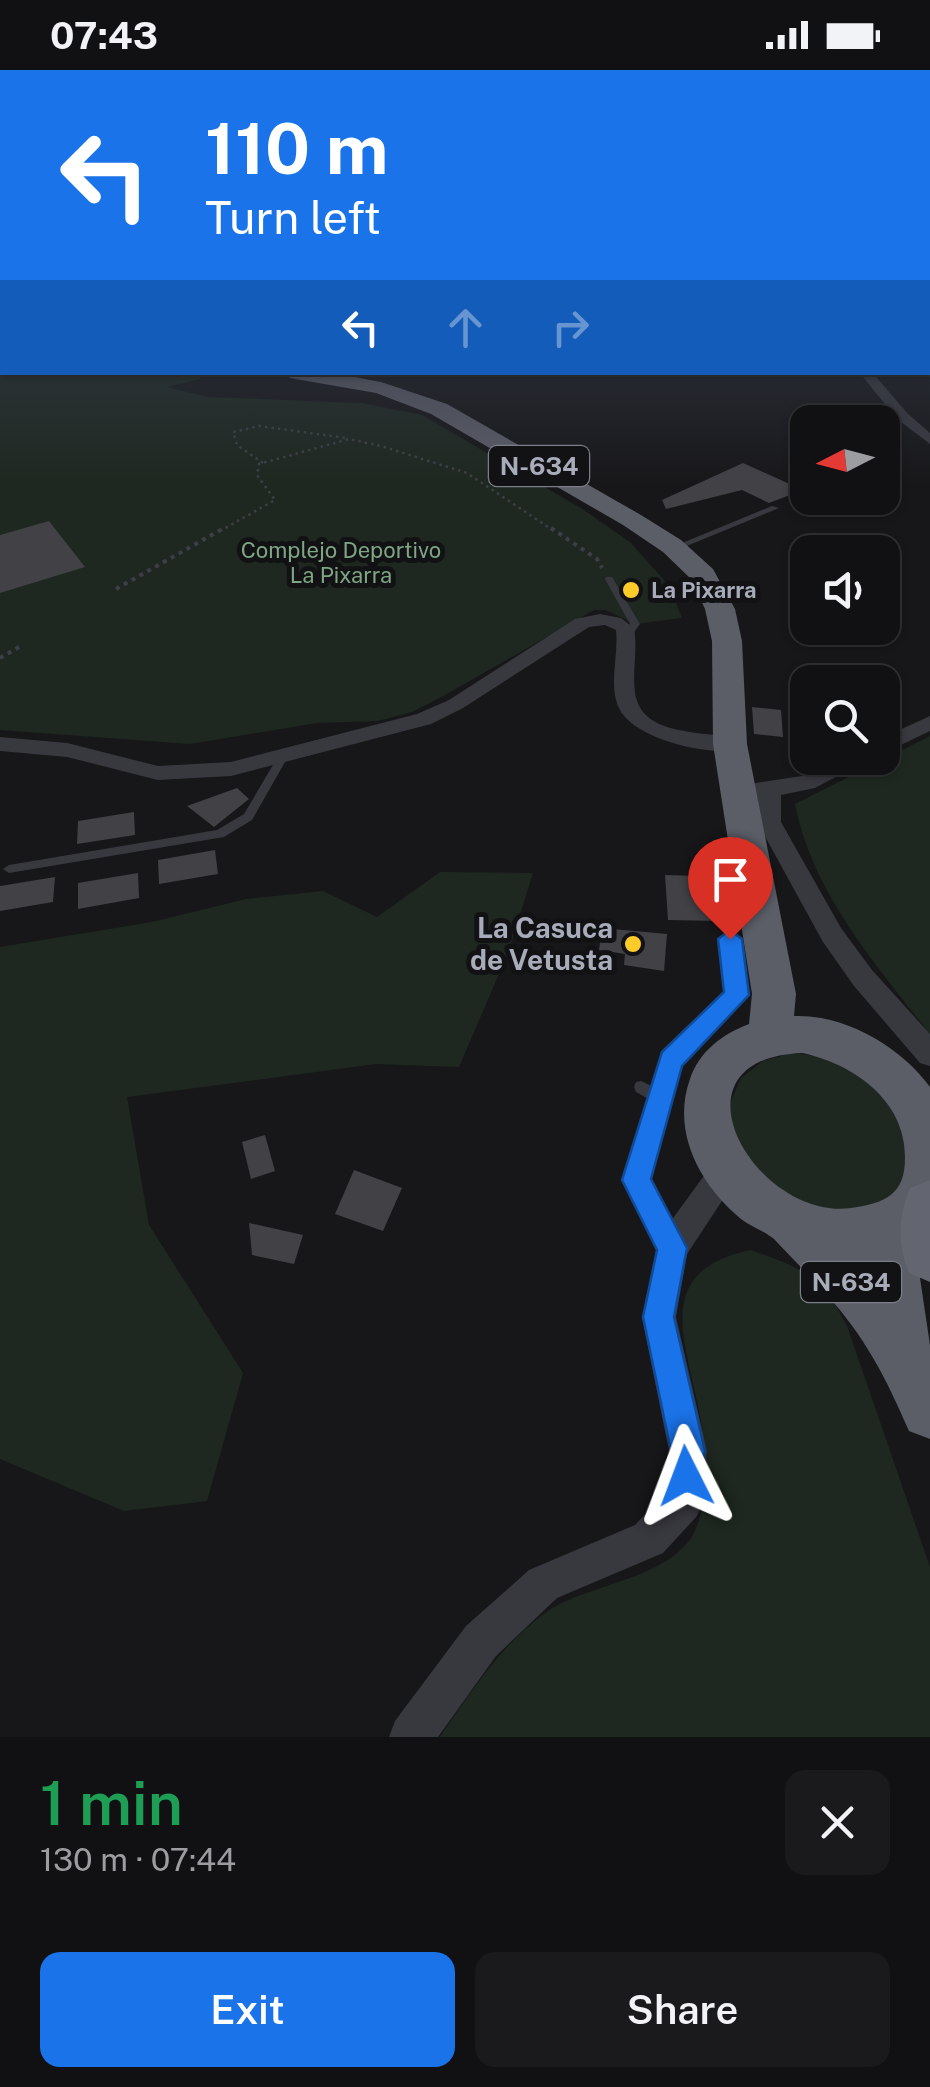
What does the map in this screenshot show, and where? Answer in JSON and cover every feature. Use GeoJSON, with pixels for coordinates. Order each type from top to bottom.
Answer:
{"type":"FeatureCollection","features":[{"type":"Feature","properties":{"kind":"highway","name":"N-634"},"geometry":{"type":"LineString","coordinates":[[307,375],[381,388],[440,408],[674,548],[703,575],[720,609],[727,641],[730,744],[753,790],[749,943],[774,994],[770,1036]]}},
{"type":"Feature","properties":{"kind":"highway","name":"N-634"},"geometry":{"type":"LineString","coordinates":[[749,943],[835,1042]]}},
{"type":"Feature","properties":{"kind":"highway","name":"N-634"},"geometry":{"type":"LineString","coordinates":[[930,1167],[929,1135],[911,1098],[890,1074],[835,1042],[796,1034],[770,1036],[733,1052],[717,1070],[707,1092],[706,1127],[726,1172],[755,1203],[794,1226],[846,1276],[901,1344],[930,1410]]}},
{"type":"Feature","properties":{"kind":"highway","name":"N-634"},"geometry":{"type":"LineString","coordinates":[[901,1344],[893,1278],[919,1227],[918,1204],[930,1175]]}},
{"type":"Feature","properties":{"kind":"highway","name":"N-634"},"geometry":{"type":"LineString","coordinates":[[794,1226],[836,1236],[919,1227]]}},
{"type":"Feature","properties":{"kind":"street"},"geometry":{"type":"LineString","coordinates":[[855,375],[877,387]]}},
{"type":"Feature","properties":{"kind":"street"},"geometry":{"type":"LineString","coordinates":[[867,375],[902,416],[930,440]]}},
{"type":"Feature","properties":{"kind":"street"},"geometry":{"type":"LineString","coordinates":[[0,744],[67,750],[158,773],[230,768],[424,720],[456,704],[582,623],[613,619],[625,628],[625,694],[629,710],[640,723],[659,732],[730,744]]}},
{"type":"Feature","properties":{"kind":"street"},"geometry":{"type":"LineString","coordinates":[[900,738],[930,723]]}},
{"type":"Feature","properties":{"kind":"street"},"geometry":{"type":"LineString","coordinates":[[824,775],[807,783],[753,790],[832,935],[863,978],[930,1054]]}},
{"type":"Feature","properties":{"kind":"street"},"geometry":{"type":"LineString","coordinates":[[411,1737],[481,1640],[543,1584],[648,1538],[683,1502],[688,1451],[658,1317],[672,1248],[726,1172]]}},
{"type":"Feature","properties":{"kind":"lane"},"geometry":{"type":"LineString","coordinates":[[674,548],[774,508]]}},
{"type":"Feature","properties":{"kind":"lane"},"geometry":{"type":"LineString","coordinates":[[609,579],[635,624],[627,636]]}},
{"type":"Feature","properties":{"kind":"lane"},"geometry":{"type":"LineString","coordinates":[[9,869],[220,834],[248,818],[284,755]]}},
{"type":"Feature","properties":{"kind":"lane"},"geometry":{"type":"LineString","coordinates":[[672,1248],[636,1180],[671,1060],[736,995],[749,943]]}},
{"type":"Feature","properties":{"kind":"lane"},"geometry":{"type":"LineString","coordinates":[[641,1087],[660,1098]]}},
{"type":"Feature","properties":{"kind":"path"},"geometry":{"type":"LineString","coordinates":[[263,463],[237,446],[233,432],[258,426],[348,439],[467,473],[597,559],[609,579]]}},
{"type":"Feature","properties":{"kind":"path"},"geometry":{"type":"LineString","coordinates":[[116,589],[276,500],[257,475],[259,464],[348,439]]}},
{"type":"Feature","properties":{"kind":"path"},"geometry":{"type":"LineString","coordinates":[[0,658],[19,647]]}},
{"type":"Feature","properties":{"kind":"green space","name":"Complejo Deportivo La Pixarra"},"geometry":{"type":"Polygon","coordinates":[[[0,375],[199,375],[200,379],[167,387],[208,397],[362,403],[422,415],[584,510],[631,543],[670,587],[682,618],[635,624],[606,610],[594,610],[412,712],[378,721],[317,723],[190,744],[0,730],[0,375]]]}},
{"type":"Feature","properties":{"kind":"green space"},"geometry":{"type":"Polygon","coordinates":[[[930,736],[930,1034],[868,954],[831,897],[803,836],[795,804],[853,775],[900,775],[900,751],[930,736]]]}},
{"type":"Feature","properties":{"kind":"green space"},"geometry":{"type":"Polygon","coordinates":[[[440,872],[533,873],[508,953],[459,1067],[376,1064],[127,1097],[149,1225],[243,1373],[207,1501],[124,1511],[0,1459],[0,947],[152,922],[246,899],[323,891],[377,917],[440,872]]]}},
{"type":"Feature","properties":{"kind":"green space"},"geometry":{"type":"Polygon","coordinates":[[[792,1053],[825,1057],[857,1070],[885,1092],[912,1153],[905,1184],[883,1206],[850,1217],[774,1193],[731,1134],[730,1103],[741,1078],[763,1061],[792,1053]]]}},
{"type":"Feature","properties":{"kind":"green space"},"geometry":{"type":"Polygon","coordinates":[[[751,1250],[809,1276],[828,1295],[847,1326],[930,1567],[930,1737],[440,1737],[488,1669],[531,1624],[565,1602],[652,1569],[687,1543],[701,1512],[706,1467],[683,1331],[683,1309],[688,1290],[700,1273],[720,1260],[751,1250]]]}},
{"type":"Feature","properties":{"kind":"building"},"geometry":{"type":"Polygon","coordinates":[[[743,463],[790,484],[790,495],[769,503],[742,490],[666,509],[662,500],[743,463]]]}},
{"type":"Feature","properties":{"kind":"building"},"geometry":{"type":"Polygon","coordinates":[[[49,521],[85,567],[0,593],[0,535],[49,521]]]}},
{"type":"Feature","properties":{"kind":"building"},"geometry":{"type":"Polygon","coordinates":[[[752,707],[781,710],[783,737],[754,734],[752,707]]]}},
{"type":"Feature","properties":{"kind":"building"},"geometry":{"type":"Polygon","coordinates":[[[237,788],[249,799],[214,827],[187,806],[237,788]]]}},
{"type":"Feature","properties":{"kind":"building"},"geometry":{"type":"Polygon","coordinates":[[[134,812],[135,835],[77,844],[78,821],[134,812]]]}},
{"type":"Feature","properties":{"kind":"building"},"geometry":{"type":"Polygon","coordinates":[[[215,850],[218,874],[159,884],[158,860],[215,850]]]}},
{"type":"Feature","properties":{"kind":"building"},"geometry":{"type":"Polygon","coordinates":[[[138,873],[139,898],[78,909],[78,883],[138,873]]]}},
{"type":"Feature","properties":{"kind":"building"},"geometry":{"type":"Polygon","coordinates":[[[665,875],[699,876],[702,888],[713,888],[720,921],[668,920],[665,875]]]}},
{"type":"Feature","properties":{"kind":"building"},"geometry":{"type":"Polygon","coordinates":[[[55,877],[53,902],[0,911],[0,886],[55,877]]]}},
{"type":"Feature","properties":{"kind":"building","name":"La Casuca de Vetusta"},"geometry":{"type":"Polygon","coordinates":[[[602,928],[667,934],[664,971],[624,965],[625,954],[599,950],[602,928]]]}},
{"type":"Feature","properties":{"kind":"building"},"geometry":{"type":"Polygon","coordinates":[[[265,1135],[275,1171],[251,1179],[242,1142],[265,1135]]]}},
{"type":"Feature","properties":{"kind":"building"},"geometry":{"type":"Polygon","coordinates":[[[354,1170],[402,1188],[383,1231],[335,1214],[354,1170]]]}},
{"type":"Feature","properties":{"kind":"building"},"geometry":{"type":"Polygon","coordinates":[[[249,1223],[303,1235],[294,1264],[252,1255],[249,1223]]]}},
{"type":"Feature","properties":{"kind":"place","name":"La Pixarra"},"geometry":{"type":"Point","coordinates":[631,590]}},
{"type":"Feature","properties":{"kind":"place","name":"La Casuca de Vetusta"},"geometry":{"type":"Point","coordinates":[633,944]}},
{"type":"Feature","properties":{"kind":"route"},"geometry":{"type":"LineString","coordinates":[[686,1476],[688,1451],[658,1317],[672,1248],[636,1180],[671,1060],[736,995],[730,939]]}}]}
